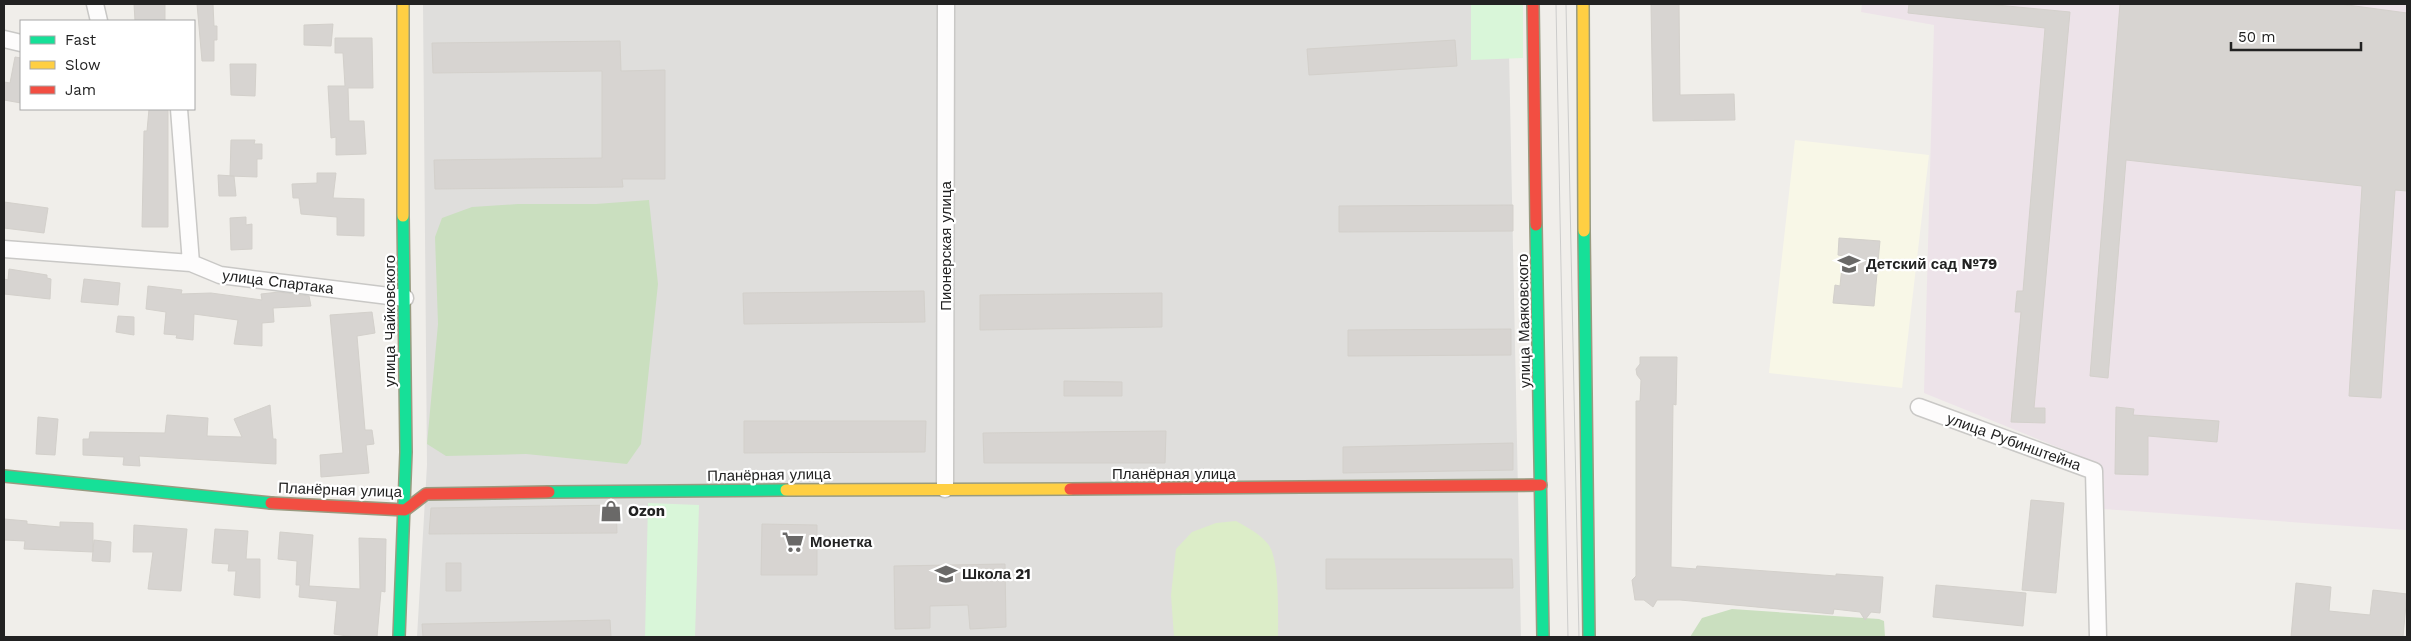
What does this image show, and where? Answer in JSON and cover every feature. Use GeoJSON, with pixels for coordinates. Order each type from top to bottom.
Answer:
{"type":"FeatureCollection","features":[{"type":"Feature","properties":{"kind":"main road","name":"улица Чайковского"},"geometry":{"type":"LineString","coordinates":[[399,637],[405,510],[406,298],[402,142],[403,4]]}},
{"type":"Feature","properties":{"kind":"main road","name":"улица Маяковского"},"geometry":{"type":"LineString","coordinates":[[1533,4],[1543,637]]}},
{"type":"Feature","properties":{"kind":"main road"},"geometry":{"type":"LineString","coordinates":[[1584,4],[1585,424],[1589,637]]}},
{"type":"Feature","properties":{"kind":"main road","name":"Планёрная улица"},"geometry":{"type":"LineString","coordinates":[[4,476],[273,503],[405,510],[426,494],[737,489],[1191,490],[1541,485]]}},
{"type":"Feature","properties":{"kind":"street"},"geometry":{"type":"LineString","coordinates":[[95,4],[99,20]]}},
{"type":"Feature","properties":{"kind":"street","name":"Пионерская улица"},"geometry":{"type":"LineString","coordinates":[[945,489],[946,4]]}},
{"type":"Feature","properties":{"kind":"street"},"geometry":{"type":"LineString","coordinates":[[4,40],[20,43]]}},
{"type":"Feature","properties":{"kind":"street"},"geometry":{"type":"LineString","coordinates":[[179,110],[191,263]]}},
{"type":"Feature","properties":{"kind":"street","name":"улица Спартака"},"geometry":{"type":"LineString","coordinates":[[4,248],[191,263],[220,275],[406,298]]}},
{"type":"Feature","properties":{"kind":"street","name":"улица Рубинштейна"},"geometry":{"type":"LineString","coordinates":[[1919,407],[2094,471],[2098,637]]}},
{"type":"Feature","properties":{"kind":"shaded area"},"geometry":{"type":"Polygon","coordinates":[[[423,4],[1508,4],[1521,637],[417,637],[427,465],[423,4]]]}},
{"type":"Feature","properties":{"kind":"shaded area"},"geometry":{"type":"Polygon","coordinates":[[[1862,4],[2407,4],[2407,530],[2103,509],[2092,461],[1924,393],[1934,25],[1861,12],[1862,4]]]}},
{"type":"Feature","properties":{"kind":"shaded area","name":"Детский сад №79"},"geometry":{"type":"Polygon","coordinates":[[[1795,140],[1929,155],[1902,388],[1769,373],[1795,140]]]}},
{"type":"Feature","properties":{"kind":"green space"},"geometry":{"type":"Polygon","coordinates":[[[1471,4],[1523,4],[1523,58],[1471,60],[1471,4]]]}},
{"type":"Feature","properties":{"kind":"green space"},"geometry":{"type":"Polygon","coordinates":[[[649,200],[658,284],[641,444],[627,464],[526,454],[446,456],[427,444],[438,324],[435,237],[442,218],[472,207],[518,204],[596,204],[649,200]]]}},
{"type":"Feature","properties":{"kind":"green space"},"geometry":{"type":"Polygon","coordinates":[[[648,503],[699,505],[695,637],[645,637],[648,503]]]}},
{"type":"Feature","properties":{"kind":"green space"},"geometry":{"type":"Polygon","coordinates":[[[1236,521],[1261,537],[1272,551],[1278,589],[1278,637],[1174,637],[1171,595],[1176,549],[1192,532],[1216,523],[1236,521]]]}},
{"type":"Feature","properties":{"kind":"green space"},"geometry":{"type":"Polygon","coordinates":[[[1732,609],[1879,619],[1884,621],[1885,637],[1690,637],[1702,618],[1732,609]]]}},
{"type":"Feature","properties":{"kind":"building"},"geometry":{"type":"Polygon","coordinates":[[[134,4],[165,4],[165,20],[135,20],[134,4]]]}},
{"type":"Feature","properties":{"kind":"building"},"geometry":{"type":"Polygon","coordinates":[[[197,4],[213,4],[214,26],[217,26],[217,40],[214,40],[214,61],[202,61],[197,4]]]}},
{"type":"Feature","properties":{"kind":"building"},"geometry":{"type":"Polygon","coordinates":[[[1651,4],[1679,4],[1680,95],[1734,94],[1735,120],[1653,121],[1651,4]]]}},
{"type":"Feature","properties":{"kind":"building"},"geometry":{"type":"Polygon","coordinates":[[[1909,4],[1986,4],[2070,12],[2034,408],[2045,408],[2045,423],[2011,422],[2021,312],[2015,312],[2017,291],[2023,291],[2045,28],[1908,13],[1909,4]]]}},
{"type":"Feature","properties":{"kind":"building"},"geometry":{"type":"Polygon","coordinates":[[[2120,4],[2340,4],[2407,13],[2407,191],[2395,190],[2381,398],[2349,396],[2362,186],[2126,160],[2108,378],[2090,376],[2120,4]]]}},
{"type":"Feature","properties":{"kind":"building"},"geometry":{"type":"Polygon","coordinates":[[[333,24],[331,46],[304,45],[304,25],[333,24]]]}},
{"type":"Feature","properties":{"kind":"building"},"geometry":{"type":"Polygon","coordinates":[[[335,38],[372,38],[373,88],[348,88],[349,121],[364,121],[366,154],[336,155],[336,137],[331,138],[328,86],[345,86],[343,53],[335,53],[335,38]]]}},
{"type":"Feature","properties":{"kind":"building"},"geometry":{"type":"Polygon","coordinates":[[[1455,40],[1457,66],[1309,75],[1307,49],[1455,40]]]}},
{"type":"Feature","properties":{"kind":"building"},"geometry":{"type":"Polygon","coordinates":[[[620,41],[621,71],[665,70],[665,179],[622,179],[623,187],[435,189],[434,160],[602,158],[602,71],[433,73],[432,43],[620,41]]]}},
{"type":"Feature","properties":{"kind":"building"},"geometry":{"type":"Polygon","coordinates":[[[15,57],[20,58],[20,103],[4,100],[4,82],[10,83],[15,57]]]}},
{"type":"Feature","properties":{"kind":"building"},"geometry":{"type":"Polygon","coordinates":[[[230,64],[256,64],[255,96],[231,95],[230,64]]]}},
{"type":"Feature","properties":{"kind":"building"},"geometry":{"type":"Polygon","coordinates":[[[149,110],[168,110],[168,227],[142,227],[144,131],[147,131],[149,110]]]}},
{"type":"Feature","properties":{"kind":"building"},"geometry":{"type":"Polygon","coordinates":[[[231,140],[255,140],[254,144],[262,144],[262,159],[257,159],[257,177],[230,176],[231,140]]]}},
{"type":"Feature","properties":{"kind":"building"},"geometry":{"type":"Polygon","coordinates":[[[317,173],[336,173],[333,198],[364,199],[364,236],[337,235],[337,217],[301,214],[299,198],[293,198],[292,184],[317,183],[317,173]]]}},
{"type":"Feature","properties":{"kind":"building"},"geometry":{"type":"Polygon","coordinates":[[[218,175],[234,176],[236,196],[219,196],[218,175]]]}},
{"type":"Feature","properties":{"kind":"building"},"geometry":{"type":"Polygon","coordinates":[[[4,202],[48,208],[44,233],[4,228],[4,202]]]}},
{"type":"Feature","properties":{"kind":"building"},"geometry":{"type":"Polygon","coordinates":[[[1513,205],[1513,231],[1339,232],[1339,206],[1513,205]]]}},
{"type":"Feature","properties":{"kind":"building"},"geometry":{"type":"Polygon","coordinates":[[[246,217],[246,225],[252,224],[252,249],[231,250],[230,218],[246,217]]]}},
{"type":"Feature","properties":{"kind":"building"},"geometry":{"type":"Polygon","coordinates":[[[1839,238],[1880,241],[1874,306],[1833,303],[1835,285],[1840,286],[1843,256],[1838,255],[1839,238]]]}},
{"type":"Feature","properties":{"kind":"building"},"geometry":{"type":"Polygon","coordinates":[[[9,269],[47,275],[47,278],[51,279],[50,299],[4,294],[4,279],[8,280],[9,269]]]}},
{"type":"Feature","properties":{"kind":"building"},"geometry":{"type":"Polygon","coordinates":[[[84,279],[120,283],[118,305],[81,302],[84,279]]]}},
{"type":"Feature","properties":{"kind":"building"},"geometry":{"type":"Polygon","coordinates":[[[148,286],[182,290],[181,294],[211,293],[262,300],[261,294],[279,292],[309,296],[311,306],[273,308],[274,322],[262,323],[262,346],[234,344],[238,320],[194,314],[193,340],[176,338],[177,335],[164,334],[166,312],[146,309],[148,286]]]}},
{"type":"Feature","properties":{"kind":"building"},"geometry":{"type":"Polygon","coordinates":[[[924,291],[925,322],[744,324],[743,293],[924,291]]]}},
{"type":"Feature","properties":{"kind":"building"},"geometry":{"type":"Polygon","coordinates":[[[1162,293],[1162,327],[980,330],[980,295],[1162,293]]]}},
{"type":"Feature","properties":{"kind":"building"},"geometry":{"type":"Polygon","coordinates":[[[372,312],[375,333],[357,336],[365,430],[372,430],[374,444],[366,445],[369,473],[321,477],[320,455],[343,453],[330,315],[372,312]]]}},
{"type":"Feature","properties":{"kind":"building"},"geometry":{"type":"Polygon","coordinates":[[[118,316],[134,317],[134,335],[116,332],[118,316]]]}},
{"type":"Feature","properties":{"kind":"building"},"geometry":{"type":"Polygon","coordinates":[[[1511,329],[1511,355],[1348,356],[1348,330],[1511,329]]]}},
{"type":"Feature","properties":{"kind":"building"},"geometry":{"type":"Polygon","coordinates":[[[1640,357],[1677,357],[1676,405],[1673,404],[1671,567],[1696,569],[1697,566],[1836,576],[1836,574],[1883,577],[1880,613],[1871,612],[1865,620],[1860,612],[1834,609],[1833,614],[1680,600],[1657,600],[1653,607],[1644,600],[1635,600],[1632,580],[1636,576],[1636,401],[1640,401],[1641,380],[1637,375],[1636,369],[1640,364],[1640,357]]]}},
{"type":"Feature","properties":{"kind":"building"},"geometry":{"type":"Polygon","coordinates":[[[1064,381],[1122,382],[1122,396],[1064,396],[1064,381]]]}},
{"type":"Feature","properties":{"kind":"building"},"geometry":{"type":"Polygon","coordinates":[[[270,405],[273,439],[276,439],[276,464],[139,456],[140,466],[123,465],[124,457],[83,455],[83,439],[89,439],[90,432],[165,433],[167,415],[208,418],[207,436],[242,437],[234,419],[270,405]]]}},
{"type":"Feature","properties":{"kind":"building"},"geometry":{"type":"Polygon","coordinates":[[[2116,407],[2134,409],[2133,415],[2219,421],[2217,442],[2148,436],[2148,475],[2115,474],[2116,407]]]}},
{"type":"Feature","properties":{"kind":"building"},"geometry":{"type":"Polygon","coordinates":[[[38,417],[58,419],[55,455],[36,454],[38,417]]]}},
{"type":"Feature","properties":{"kind":"building"},"geometry":{"type":"Polygon","coordinates":[[[744,421],[926,421],[925,452],[744,453],[744,421]]]}},
{"type":"Feature","properties":{"kind":"building"},"geometry":{"type":"Polygon","coordinates":[[[1166,431],[1165,463],[984,463],[983,433],[1166,431]]]}},
{"type":"Feature","properties":{"kind":"building"},"geometry":{"type":"Polygon","coordinates":[[[1513,443],[1513,470],[1343,473],[1343,447],[1513,443]]]}},
{"type":"Feature","properties":{"kind":"building"},"geometry":{"type":"Polygon","coordinates":[[[2031,500],[2064,503],[2056,593],[2022,590],[2031,500]]]}},
{"type":"Feature","properties":{"kind":"building"},"geometry":{"type":"Polygon","coordinates":[[[616,505],[617,533],[429,534],[431,508],[616,505]]]}},
{"type":"Feature","properties":{"kind":"building"},"geometry":{"type":"Polygon","coordinates":[[[4,519],[27,521],[27,524],[60,527],[60,522],[93,523],[93,552],[24,549],[25,541],[4,540],[4,519]]]}},
{"type":"Feature","properties":{"kind":"building"},"geometry":{"type":"Polygon","coordinates":[[[762,524],[817,525],[817,575],[761,575],[762,524]]]}},
{"type":"Feature","properties":{"kind":"building"},"geometry":{"type":"Polygon","coordinates":[[[134,525],[187,529],[181,591],[148,589],[153,552],[133,552],[134,525]]]}},
{"type":"Feature","properties":{"kind":"building"},"geometry":{"type":"Polygon","coordinates":[[[215,529],[248,531],[246,559],[260,559],[260,598],[234,595],[236,571],[228,571],[229,564],[212,563],[215,529]]]}},
{"type":"Feature","properties":{"kind":"building"},"geometry":{"type":"Polygon","coordinates":[[[280,532],[313,535],[309,586],[360,589],[359,538],[386,539],[385,592],[381,591],[377,637],[354,637],[334,634],[337,601],[299,597],[300,585],[296,585],[297,561],[278,559],[280,532]]]}},
{"type":"Feature","properties":{"kind":"building"},"geometry":{"type":"Polygon","coordinates":[[[94,540],[111,542],[110,562],[92,561],[94,540]]]}},
{"type":"Feature","properties":{"kind":"building"},"geometry":{"type":"Polygon","coordinates":[[[1326,559],[1512,559],[1513,588],[1326,589],[1326,559]]]}},
{"type":"Feature","properties":{"kind":"building"},"geometry":{"type":"Polygon","coordinates":[[[446,563],[461,563],[461,591],[446,591],[446,563]]]}},
{"type":"Feature","properties":{"kind":"building"},"geometry":{"type":"Polygon","coordinates":[[[1005,564],[1006,627],[970,629],[968,605],[930,606],[930,628],[895,629],[894,566],[1005,564]]]}},
{"type":"Feature","properties":{"kind":"building"},"geometry":{"type":"Polygon","coordinates":[[[2296,583],[2331,587],[2329,611],[2370,615],[2373,590],[2407,594],[2403,637],[2291,637],[2296,583]]]}},
{"type":"Feature","properties":{"kind":"building"},"geometry":{"type":"Polygon","coordinates":[[[1936,585],[2026,593],[2023,626],[1933,617],[1936,585]]]}},
{"type":"Feature","properties":{"kind":"building"},"geometry":{"type":"Polygon","coordinates":[[[610,620],[611,637],[423,637],[422,624],[610,620]]]}},
{"type":"Feature","properties":{"kind":"tram line"},"geometry":{"type":"LineString","coordinates":[[1556,4],[1568,637]]}},
{"type":"Feature","properties":{"kind":"tram line"},"geometry":{"type":"LineString","coordinates":[[1566,4],[1579,637]]}},
{"type":"Feature","properties":{"kind":"traffic: fast"},"geometry":{"type":"LineString","coordinates":[[399,637],[406,452],[403,216]]}},
{"type":"Feature","properties":{"kind":"traffic: fast"},"geometry":{"type":"LineString","coordinates":[[1536,225],[1543,637]]}},
{"type":"Feature","properties":{"kind":"traffic: fast"},"geometry":{"type":"LineString","coordinates":[[1584,231],[1589,637]]}},
{"type":"Feature","properties":{"kind":"traffic: fast"},"geometry":{"type":"LineString","coordinates":[[4,476],[271,503]]}},
{"type":"Feature","properties":{"kind":"traffic: fast"},"geometry":{"type":"LineString","coordinates":[[549,492],[786,490]]}},
{"type":"Feature","properties":{"kind":"traffic: slow"},"geometry":{"type":"LineString","coordinates":[[403,4],[403,216]]}},
{"type":"Feature","properties":{"kind":"traffic: slow"},"geometry":{"type":"LineString","coordinates":[[1583,4],[1584,231]]}},
{"type":"Feature","properties":{"kind":"traffic: slow"},"geometry":{"type":"LineString","coordinates":[[786,490],[1070,489]]}},
{"type":"Feature","properties":{"kind":"traffic: jam"},"geometry":{"type":"LineString","coordinates":[[1533,4],[1536,225]]}},
{"type":"Feature","properties":{"kind":"traffic: jam"},"geometry":{"type":"LineString","coordinates":[[1070,489],[1541,485]]}},
{"type":"Feature","properties":{"kind":"traffic: jam"},"geometry":{"type":"LineString","coordinates":[[271,503],[405,510],[426,494],[549,492]]}},
{"type":"Feature","properties":{"kind":"place","name":"Детский сад №79"},"geometry":{"type":"Point","coordinates":[1849,264]}},
{"type":"Feature","properties":{"kind":"place","name":"Ozon"},"geometry":{"type":"Point","coordinates":[611,511]}},
{"type":"Feature","properties":{"kind":"place","name":"Монетка"},"geometry":{"type":"Point","coordinates":[793,542]}},
{"type":"Feature","properties":{"kind":"place","name":"Школа 21"},"geometry":{"type":"Point","coordinates":[946,574]}}]}
